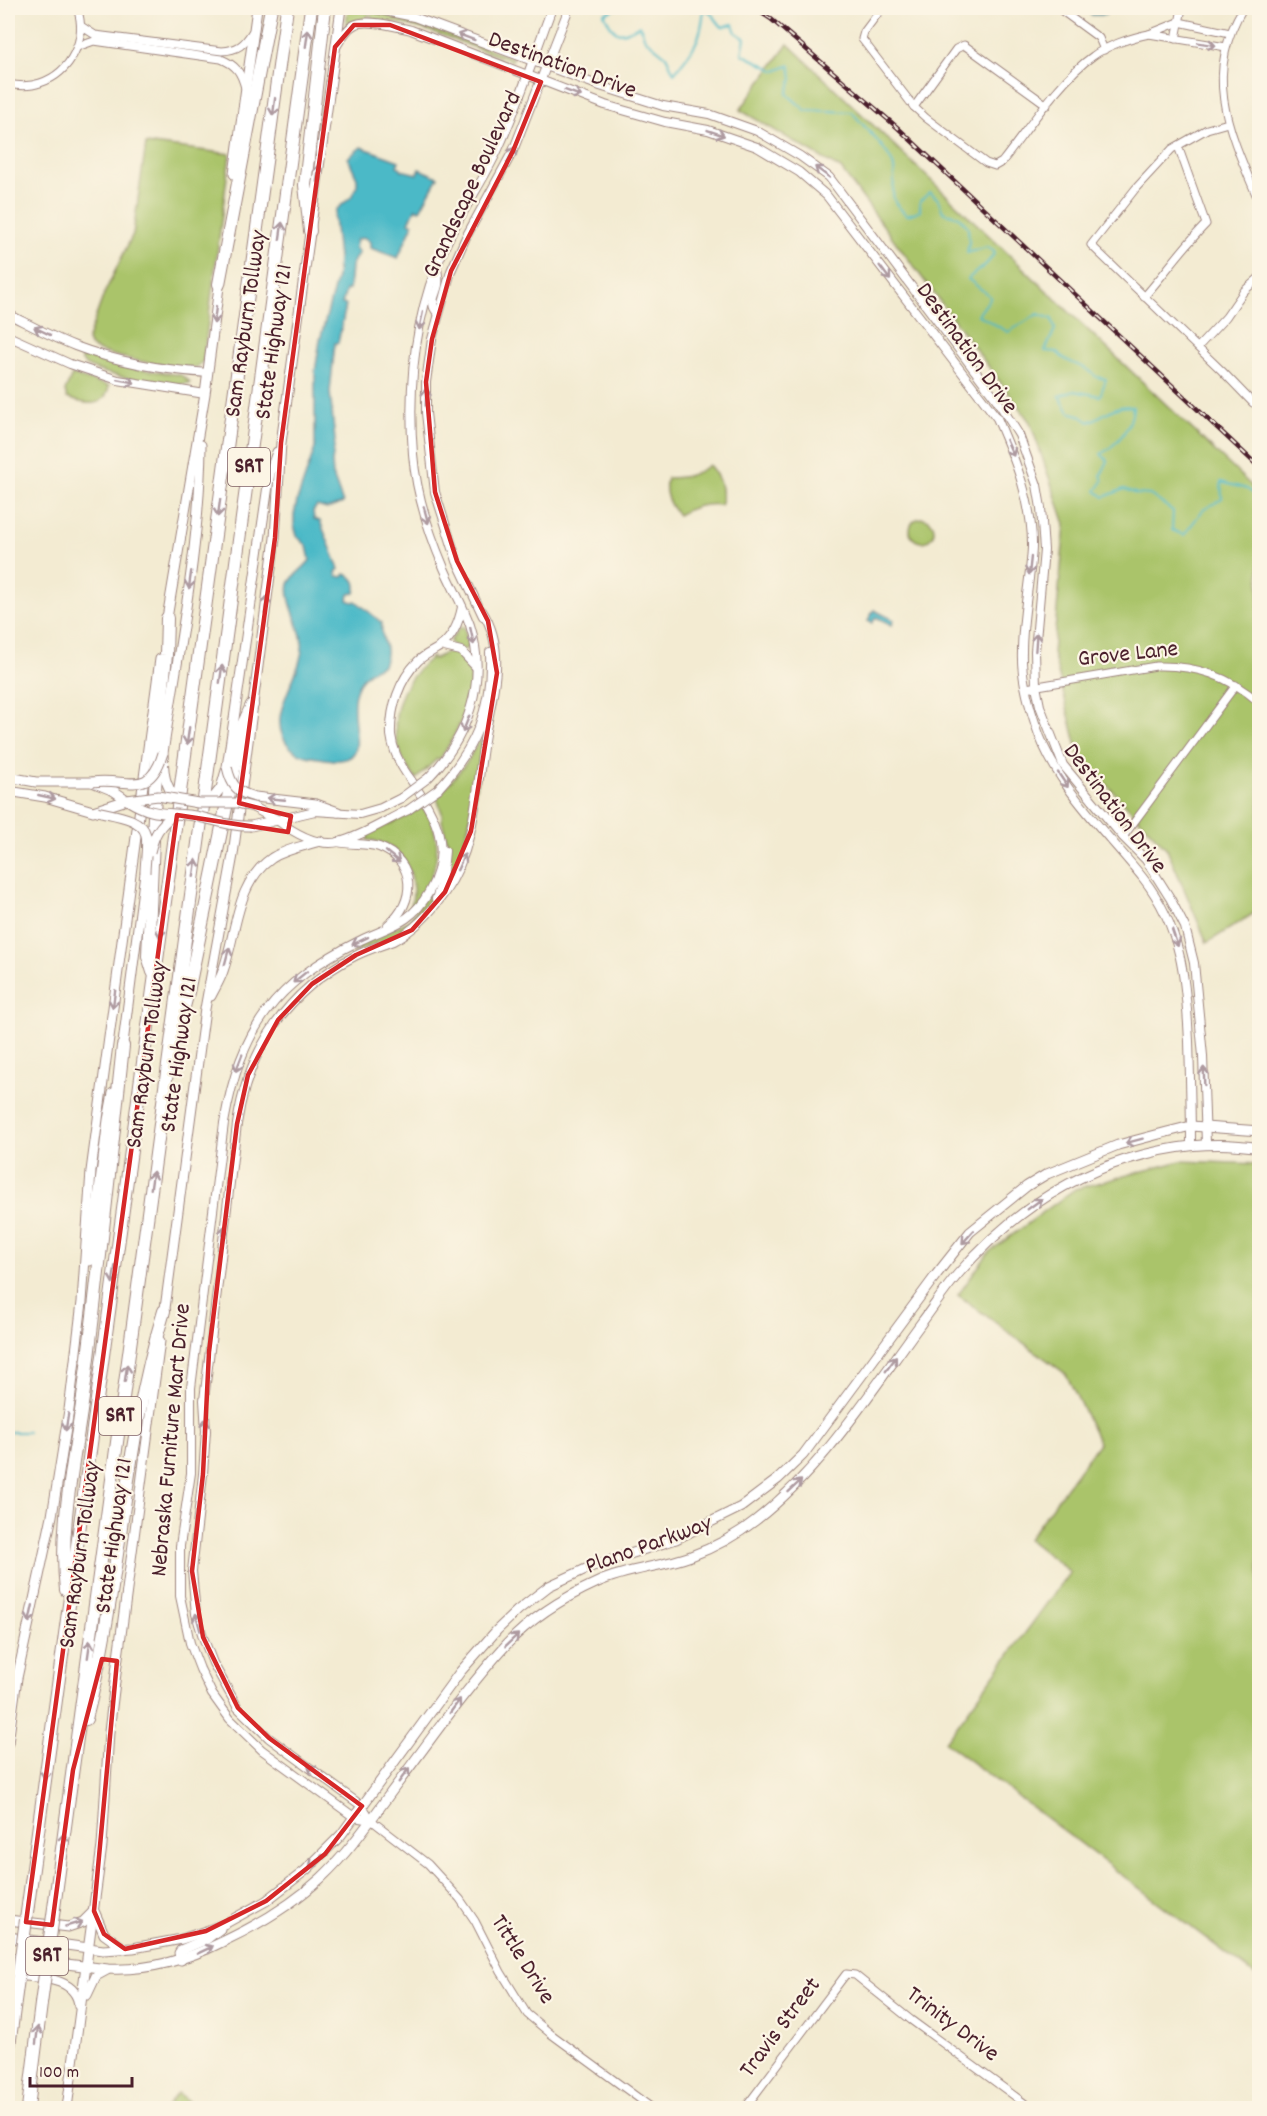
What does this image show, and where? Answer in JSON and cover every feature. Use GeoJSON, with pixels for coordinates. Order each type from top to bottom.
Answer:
{"type":"FeatureCollection","features":[{"type":"Feature","properties":{"kind":"highway"},"geometry":{"type":"LineString","coordinates":[[219,284],[271,8]]}},
{"type":"Feature","properties":{"kind":"highway","name":"Sam Rayburn Tollway"},"geometry":{"type":"LineString","coordinates":[[8,2054],[287,8]]}},
{"type":"Feature","properties":{"kind":"highway","name":"Sam Rayburn Tollway"},"geometry":{"type":"LineString","coordinates":[[27,2109],[311,8]]}},
{"type":"Feature","properties":{"kind":"highway"},"geometry":{"type":"LineString","coordinates":[[310,231],[305,185],[325,8]]}},
{"type":"Feature","properties":{"kind":"highway"},"geometry":{"type":"LineString","coordinates":[[154,977],[148,956],[157,746],[166,655],[167,618]]}},
{"type":"Feature","properties":{"kind":"highway"},"geometry":{"type":"LineString","coordinates":[[168,1062],[188,992],[243,725],[252,705]]}},
{"type":"Feature","properties":{"kind":"highway"},"geometry":{"type":"LineString","coordinates":[[68,1609],[64,1568],[68,1514],[123,1046]]}},
{"type":"Feature","properties":{"kind":"highway"},"geometry":{"type":"LineString","coordinates":[[73,1770],[93,1692],[112,1592],[130,1460],[153,1346],[164,1311]]}},
{"type":"Feature","properties":{"kind":"main road"},"geometry":{"type":"LineString","coordinates":[[8,1743],[17,1678],[52,1516],[69,1410],[82,1302],[91,1171],[162,639],[205,394],[257,8]]}},
{"type":"Feature","properties":{"kind":"main road","name":"State Highway 121"},"geometry":{"type":"LineString","coordinates":[[67,2109],[102,1845],[109,1732],[117,1665],[205,1010],[233,855],[275,538],[281,442],[341,8]]}},
{"type":"Feature","properties":{"kind":"main road"},"geometry":{"type":"LineString","coordinates":[[8,777],[55,783],[87,781],[137,783],[148,780],[159,768],[195,540],[201,484],[201,417]]}},
{"type":"Feature","properties":{"kind":"main road"},"geometry":{"type":"LineString","coordinates":[[209,803],[221,788],[226,767],[270,472],[281,442]]}},
{"type":"Feature","properties":{"kind":"main road"},"geometry":{"type":"LineString","coordinates":[[163,753],[164,779],[176,799]]}},
{"type":"Feature","properties":{"kind":"main road","name":"Grandscape Boulevard"},"geometry":{"type":"LineString","coordinates":[[226,767],[230,782],[237,791],[277,820]]}},
{"type":"Feature","properties":{"kind":"main road","name":"Grandscape Boulevard"},"geometry":{"type":"LineString","coordinates":[[87,781],[114,791],[147,811],[197,817],[225,825],[251,826],[277,820]]}},
{"type":"Feature","properties":{"kind":"main road"},"geometry":{"type":"LineString","coordinates":[[8,791],[45,797],[127,819],[142,827],[146,835],[145,873]]}},
{"type":"Feature","properties":{"kind":"main road"},"geometry":{"type":"LineString","coordinates":[[97,811],[127,800],[158,796],[209,803],[316,804],[338,812]]}},
{"type":"Feature","properties":{"kind":"main road"},"geometry":{"type":"LineString","coordinates":[[82,1302],[93,1244],[108,1120],[123,1046],[145,873],[153,836],[164,822],[174,815]]}},
{"type":"Feature","properties":{"kind":"main road"},"geometry":{"type":"LineString","coordinates":[[205,1010],[223,972],[243,895],[250,881],[270,859],[282,852],[320,841]]}},
{"type":"Feature","properties":{"kind":"main road","name":"Plano Parkway"},"geometry":{"type":"LineString","coordinates":[[8,1937],[89,1948],[125,1949],[182,1939],[226,1923],[266,1901],[325,1854],[460,1672],[500,1627],[540,1592],[601,1562],[676,1539],[741,1507],[778,1479],[810,1446],[970,1232],[996,1209],[1047,1174],[1118,1145],[1191,1126],[1260,1131]]}},
{"type":"Feature","properties":{"kind":"main road","name":"Plano Parkway"},"geometry":{"type":"LineString","coordinates":[[8,1957],[108,1970],[137,1969],[181,1960],[241,1933],[288,1905],[323,1876],[340,1858],[371,1820],[465,1692],[507,1644],[527,1627],[549,1610],[598,1582],[690,1556],[731,1537],[755,1521],[800,1482],[823,1455],[957,1275],[1002,1230],[1040,1200],[1094,1171],[1163,1149],[1234,1143],[1260,1148]]}},
{"type":"Feature","properties":{"kind":"main road"},"geometry":{"type":"LineString","coordinates":[[8,1920],[68,1928],[83,1922],[94,1911],[104,1934],[125,1949]]}},
{"type":"Feature","properties":{"kind":"main road"},"geometry":{"type":"LineString","coordinates":[[181,1960],[179,1953],[181,1950],[207,1939],[226,1923]]}},
{"type":"Feature","properties":{"kind":"main road"},"geometry":{"type":"LineString","coordinates":[[80,2014],[92,1982],[96,1976],[108,1970]]}},
{"type":"Feature","properties":{"kind":"main road"},"geometry":{"type":"LineString","coordinates":[[8,1974],[62,1982],[72,1988],[79,1997],[80,2014]]}},
{"type":"Feature","properties":{"kind":"street"},"geometry":{"type":"LineString","coordinates":[[8,84],[22,86],[40,83],[56,75],[69,63],[77,47],[81,26],[77,8]]}},
{"type":"Feature","properties":{"kind":"street","name":"Destination Drive"},"geometry":{"type":"LineString","coordinates":[[370,8],[414,17],[600,86],[663,106],[709,114],[757,131],[800,156],[829,177],[997,400],[1019,435],[1037,484],[1041,508],[1044,550],[1035,651],[1036,686],[1040,706],[1063,765],[1123,837],[1146,860],[1185,927],[1194,963],[1203,1056],[1206,1144]]}},
{"type":"Feature","properties":{"kind":"street","name":"Grandscape Boulevard"},"geometry":{"type":"LineString","coordinates":[[277,820],[305,812],[360,814],[381,808],[401,798],[428,778],[449,756],[464,729],[474,699],[476,667],[470,625],[430,533],[413,458],[410,413],[412,375],[425,302],[437,266],[452,232],[500,146],[552,8]]}},
{"type":"Feature","properties":{"kind":"street","name":"Grandscape Boulevard"},"geometry":{"type":"LineString","coordinates":[[277,820],[293,831],[320,841],[338,842],[408,810],[438,789],[462,760],[475,737],[485,707],[491,674],[490,649],[482,611],[458,561],[435,492],[426,413],[426,382],[432,339],[451,271],[466,237],[513,151],[569,8]]}},
{"type":"Feature","properties":{"kind":"street"},"geometry":{"type":"LineString","coordinates":[[882,8],[864,32],[862,39],[914,107],[986,163],[995,166],[1002,162],[1068,77],[1094,54],[1179,22],[1230,33]]}},
{"type":"Feature","properties":{"kind":"street"},"geometry":{"type":"LineString","coordinates":[[1058,8],[1098,38],[1104,50]]}},
{"type":"Feature","properties":{"kind":"street"},"geometry":{"type":"LineString","coordinates":[[1176,39],[1182,8]]}},
{"type":"Feature","properties":{"kind":"street"},"geometry":{"type":"LineString","coordinates":[[1243,8],[1230,33],[1222,64],[1223,107],[1260,204]]}},
{"type":"Feature","properties":{"kind":"street","name":"Destination Drive"},"geometry":{"type":"LineString","coordinates":[[335,47],[346,32],[354,25],[363,22],[390,25],[435,38],[541,82],[605,105],[665,122],[708,129],[757,147],[799,172],[827,196],[996,418],[1014,457],[1028,508],[1032,547],[1022,654],[1026,688],[1034,723],[1046,753],[1063,781],[1143,879],[1166,914],[1177,943],[1186,987],[1191,1145]]}},
{"type":"Feature","properties":{"kind":"street"},"geometry":{"type":"LineString","coordinates":[[81,26],[95,35],[222,51],[235,50],[246,42],[254,30]]}},
{"type":"Feature","properties":{"kind":"street"},"geometry":{"type":"LineString","coordinates":[[1149,34],[1226,47]]}},
{"type":"Feature","properties":{"kind":"street"},"geometry":{"type":"LineString","coordinates":[[77,47],[94,40],[221,59],[233,64],[241,74],[246,91]]}},
{"type":"Feature","properties":{"kind":"street"},"geometry":{"type":"LineString","coordinates":[[914,107],[956,49],[964,45],[1047,105]]}},
{"type":"Feature","properties":{"kind":"street"},"geometry":{"type":"LineString","coordinates":[[1228,123],[1207,129],[1172,149],[1136,188],[1091,246],[1198,347],[1252,402],[1260,396]]}},
{"type":"Feature","properties":{"kind":"street"},"geometry":{"type":"LineString","coordinates":[[1144,297],[1169,268],[1183,246],[1206,224],[1178,146]]}},
{"type":"Feature","properties":{"kind":"street"},"geometry":{"type":"LineString","coordinates":[[850,226],[860,217]]}},
{"type":"Feature","properties":{"kind":"street"},"geometry":{"type":"LineString","coordinates":[[437,266],[438,282],[432,304],[438,313]]}},
{"type":"Feature","properties":{"kind":"street"},"geometry":{"type":"LineString","coordinates":[[1198,347],[1226,317],[1244,291],[1260,277]]}},
{"type":"Feature","properties":{"kind":"street"},"geometry":{"type":"LineString","coordinates":[[8,314],[62,340],[111,357],[183,371],[208,373]]}},
{"type":"Feature","properties":{"kind":"street"},"geometry":{"type":"LineString","coordinates":[[8,336],[62,361],[118,380],[205,394]]}},
{"type":"Feature","properties":{"kind":"street"},"geometry":{"type":"LineString","coordinates":[[413,458],[430,455]]}},
{"type":"Feature","properties":{"kind":"street"},"geometry":{"type":"LineString","coordinates":[[1028,508],[1041,508]]}},
{"type":"Feature","properties":{"kind":"street","name":"Nebraska Furniture Mart Drive"},"geometry":{"type":"LineString","coordinates":[[371,1820],[354,1817],[262,1750],[244,1734],[219,1704],[200,1669],[190,1643],[180,1596],[179,1571],[180,1546],[191,1473],[191,1388],[230,1086],[248,1041],[266,1011],[298,977],[318,963],[383,929],[400,924],[422,903],[435,880],[442,839],[431,808],[397,758],[392,738],[391,718],[395,698],[405,677],[419,660],[440,646],[455,630],[462,607]]}},
{"type":"Feature","properties":{"kind":"street"},"geometry":{"type":"LineString","coordinates":[[429,911],[453,879],[471,831],[485,734],[497,673],[490,628],[482,611]]}},
{"type":"Feature","properties":{"kind":"street"},"geometry":{"type":"LineString","coordinates":[[440,646],[461,651],[476,667]]}},
{"type":"Feature","properties":{"kind":"street","name":"Grove Lane"},"geometry":{"type":"LineString","coordinates":[[1026,688],[1156,666],[1176,666],[1215,674],[1236,685],[1260,703]]}},
{"type":"Feature","properties":{"kind":"street"},"geometry":{"type":"LineString","coordinates":[[1123,837],[1236,685]]}},
{"type":"Feature","properties":{"kind":"street"},"geometry":{"type":"LineString","coordinates":[[429,911],[437,896],[445,864],[442,839]]}},
{"type":"Feature","properties":{"kind":"street"},"geometry":{"type":"LineString","coordinates":[[338,842],[378,847],[399,861],[406,872],[409,884],[404,909],[383,929]]}},
{"type":"Feature","properties":{"kind":"street","name":"Nebraska Furniture Mart Drive"},"geometry":{"type":"LineString","coordinates":[[371,1820],[362,1806],[269,1738],[245,1715],[228,1692],[202,1637],[196,1614],[192,1571],[204,1464],[204,1400],[240,1099],[261,1045],[293,1002],[312,984],[356,955],[412,930],[429,911]]}},
{"type":"Feature","properties":{"kind":"street","name":"Tittle Drive"},"geometry":{"type":"LineString","coordinates":[[371,1820],[428,1864],[460,1899],[475,1921],[501,1972],[527,2014],[652,2109]]}},
{"type":"Feature","properties":{"kind":"street","name":"Travis Street"},"geometry":{"type":"LineString","coordinates":[[745,2109],[846,1974],[849,1974]]}},
{"type":"Feature","properties":{"kind":"street","name":"Trinity Drive"},"geometry":{"type":"LineString","coordinates":[[849,1974],[855,1975],[910,2020],[1031,2109]]}},
{"type":"Feature","properties":{"kind":"highlighted area"},"geometry":{"type":"Polygon","coordinates":[[[354,25],[390,25],[541,82],[513,151],[451,271],[432,339],[426,382],[435,492],[457,561],[488,621],[497,673],[471,831],[445,892],[412,930],[356,955],[312,984],[278,1020],[248,1075],[237,1124],[209,1352],[203,1474],[192,1571],[203,1637],[238,1708],[269,1738],[362,1806],[325,1854],[266,1901],[206,1931],[125,1949],[104,1934],[94,1911],[117,1661],[102,1659],[73,1770],[52,1925],[26,1922],[177,815],[288,832],[291,816],[239,803],[275,538],[281,443],[335,47],[354,25]]]}},
{"type":"Feature","properties":{"kind":"green space"},"geometry":{"type":"Polygon","coordinates":[[[348,9],[368,11],[369,17],[346,25],[348,9]]]}},
{"type":"Feature","properties":{"kind":"green space"},"geometry":{"type":"Polygon","coordinates":[[[373,12],[411,20],[513,58],[512,61],[426,30],[372,20],[373,12]]]}},
{"type":"Feature","properties":{"kind":"green space"},"geometry":{"type":"Polygon","coordinates":[[[788,44],[1259,493],[1259,910],[1207,943],[1167,849],[1079,755],[1053,653],[1065,524],[1030,422],[841,169],[740,110],[788,44]]]}},
{"type":"Feature","properties":{"kind":"green space"},"geometry":{"type":"Polygon","coordinates":[[[146,144],[230,154],[203,361],[197,367],[175,367],[129,359],[102,352],[90,346],[87,341],[104,294],[133,234],[146,144]]]}},
{"type":"Feature","properties":{"kind":"green space"},"geometry":{"type":"Polygon","coordinates":[[[83,356],[117,366],[181,375],[190,382],[154,383],[121,377],[85,365],[81,359],[83,356]]]}},
{"type":"Feature","properties":{"kind":"green space"},"geometry":{"type":"Polygon","coordinates":[[[72,375],[109,386],[107,394],[103,399],[93,403],[67,398],[65,391],[72,375]]]}},
{"type":"Feature","properties":{"kind":"green space"},"geometry":{"type":"Polygon","coordinates":[[[709,465],[720,484],[721,505],[698,506],[678,515],[668,498],[667,478],[690,475],[709,465]]]}},
{"type":"Feature","properties":{"kind":"green space"},"geometry":{"type":"Polygon","coordinates":[[[922,518],[930,522],[934,530],[930,538],[922,542],[914,538],[910,530],[914,522],[922,518]]]}},
{"type":"Feature","properties":{"kind":"green space"},"geometry":{"type":"Polygon","coordinates":[[[460,627],[464,627],[469,647],[464,650],[452,645],[450,641],[460,627]]]}},
{"type":"Feature","properties":{"kind":"green space"},"geometry":{"type":"Polygon","coordinates":[[[452,652],[464,660],[470,672],[471,687],[468,703],[446,750],[439,760],[437,759],[416,779],[405,763],[399,747],[396,715],[400,699],[418,670],[432,657],[434,659],[452,652]]]}},
{"type":"Feature","properties":{"kind":"green space"},"geometry":{"type":"Polygon","coordinates":[[[478,741],[483,742],[471,814],[462,850],[447,883],[445,881],[447,841],[437,798],[467,762],[478,741]]]}},
{"type":"Feature","properties":{"kind":"green space"},"geometry":{"type":"Polygon","coordinates":[[[423,806],[435,832],[436,858],[428,884],[415,908],[411,906],[412,883],[405,862],[390,847],[368,840],[368,834],[423,806]]]}},
{"type":"Feature","properties":{"kind":"green space"},"geometry":{"type":"Polygon","coordinates":[[[440,869],[433,897],[420,918],[388,938],[353,953],[363,943],[408,921],[420,905],[440,869]]]}},
{"type":"Feature","properties":{"kind":"green space"},"geometry":{"type":"Polygon","coordinates":[[[1181,1161],[1259,1164],[1259,1978],[945,1742],[1070,1572],[1028,1539],[1099,1443],[1066,1374],[958,1295],[989,1252],[1075,1189],[1181,1161]]]}},
{"type":"Feature","properties":{"kind":"green space"},"geometry":{"type":"Polygon","coordinates":[[[177,2093],[198,2108],[166,2108],[177,2093]]]}},
{"type":"Feature","properties":{"kind":"water"},"geometry":{"type":"Polygon","coordinates":[[[1087,8],[1109,8],[1105,15],[1091,15],[1087,8]]]}},
{"type":"Feature","properties":{"kind":"water"},"geometry":{"type":"Polygon","coordinates":[[[361,147],[399,161],[397,166],[401,170],[417,174],[419,169],[438,177],[420,210],[416,208],[409,222],[413,224],[398,258],[370,248],[370,242],[365,238],[357,239],[355,248],[359,252],[351,266],[349,290],[346,290],[342,304],[346,305],[338,343],[335,343],[330,392],[335,440],[333,476],[343,503],[327,509],[317,506],[313,511],[314,519],[320,521],[339,569],[336,572],[337,576],[343,577],[345,574],[355,581],[355,593],[349,594],[348,600],[356,601],[382,623],[386,653],[383,665],[364,677],[356,692],[354,753],[345,759],[325,759],[303,755],[291,748],[282,736],[280,723],[281,710],[301,654],[301,635],[288,590],[291,580],[310,560],[307,546],[297,536],[294,515],[315,448],[315,372],[320,340],[337,277],[338,258],[334,217],[336,210],[351,197],[357,186],[357,178],[348,158],[361,147]]]}},
{"type":"Feature","properties":{"kind":"water"},"geometry":{"type":"Polygon","coordinates":[[[874,610],[894,620],[892,625],[876,617],[872,623],[868,621],[874,610]]]}},
{"type":"Feature","properties":{"kind":"waterway"},"geometry":{"type":"LineString","coordinates":[[617,8],[604,14],[614,30],[621,33],[640,25],[645,39],[666,56],[674,73],[695,44],[701,29],[704,9],[709,11],[722,27],[733,24],[736,33],[745,38],[742,54],[776,71],[790,65],[792,79],[787,94],[805,110],[852,112],[892,162],[894,168],[893,193],[900,209],[907,215],[920,211],[920,201],[930,192],[938,199],[943,212],[959,217],[968,227],[967,253],[987,247],[995,252],[986,264],[968,279],[991,297],[978,315],[1008,332],[1038,314],[1052,319],[1055,329],[1045,351],[1057,352],[1096,377],[1106,379],[1100,396],[1074,391],[1059,396],[1069,412],[1089,422],[1116,408],[1133,407],[1130,421],[1123,434],[1101,454],[1108,461],[1101,475],[1103,481],[1096,491],[1104,497],[1124,489],[1137,494],[1150,495],[1173,511],[1172,530],[1184,535],[1203,510],[1222,499],[1221,482],[1247,489],[1260,498]]}},
{"type":"Feature","properties":{"kind":"waterway"},"geometry":{"type":"LineString","coordinates":[[8,1432],[28,1432]]}},
{"type":"Feature","properties":{"kind":"railway"},"geometry":{"type":"LineString","coordinates":[[754,8],[771,19],[898,128],[1260,468]]}}]}
